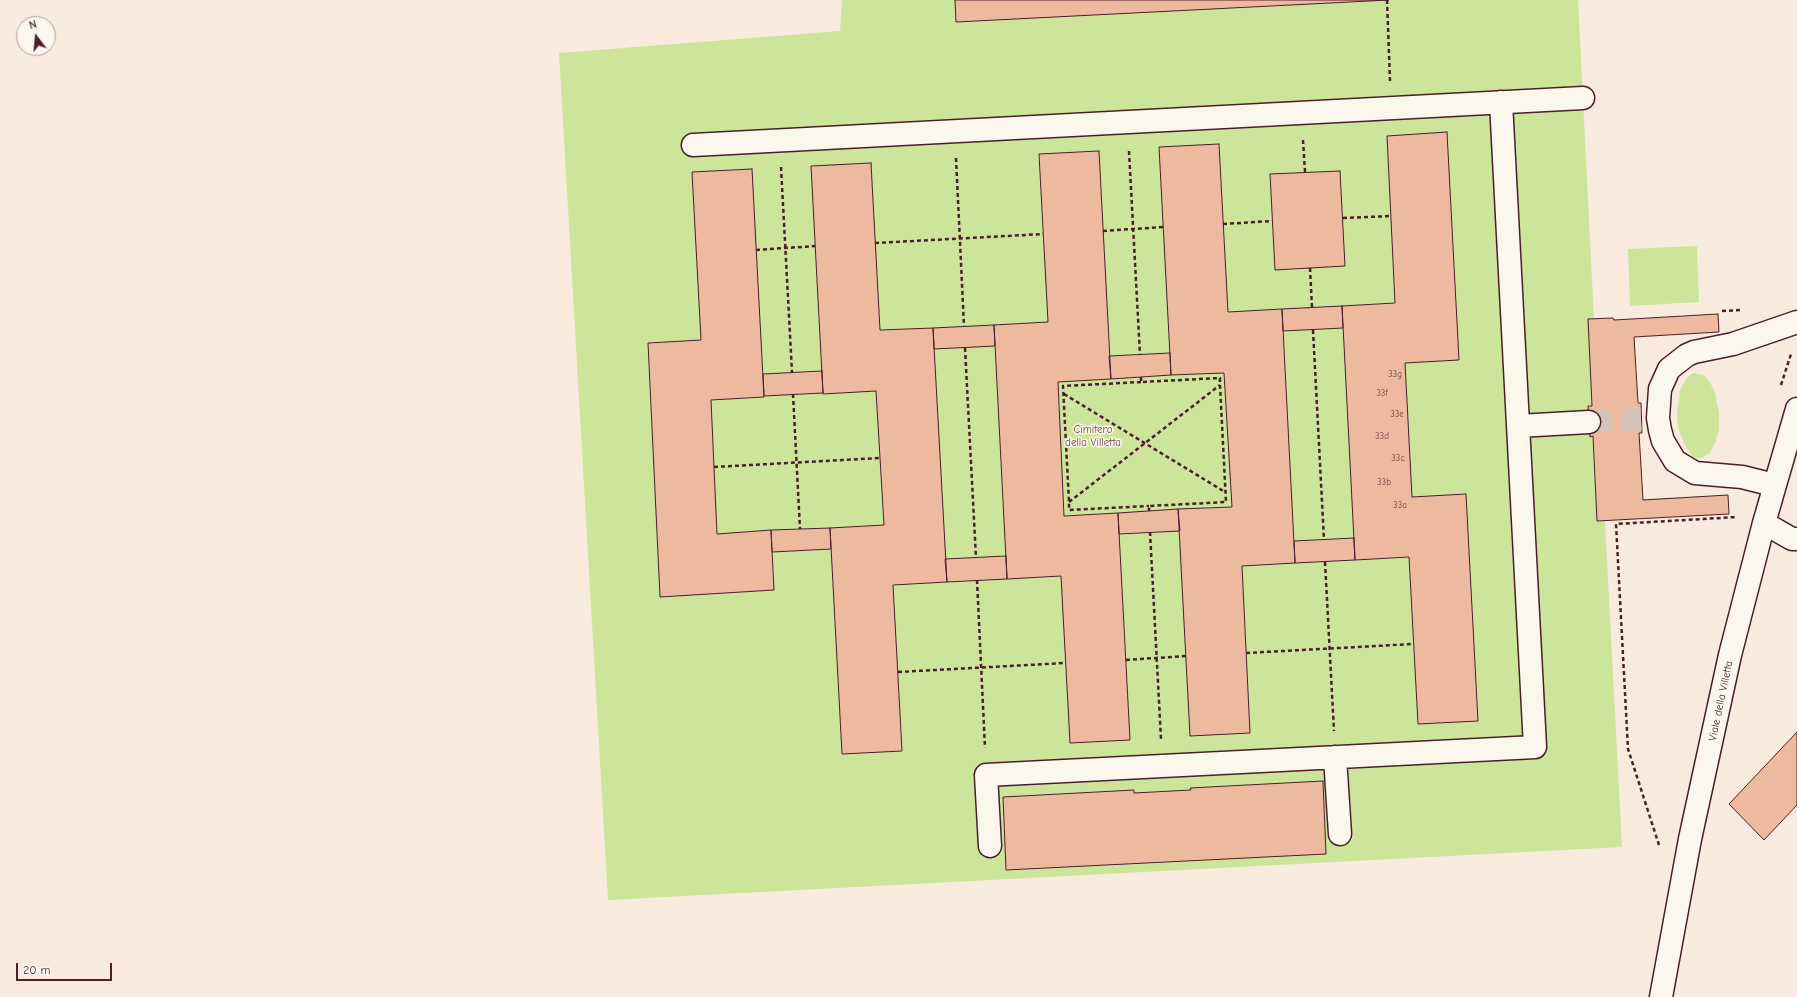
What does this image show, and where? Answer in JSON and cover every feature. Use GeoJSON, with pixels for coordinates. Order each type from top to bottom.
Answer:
{"type":"FeatureCollection","features":[{"type":"Feature","properties":{"kind":"street"},"geometry":{"type":"LineString","coordinates":[[693,145],[1583,98]]}},
{"type":"Feature","properties":{"kind":"street"},"geometry":{"type":"LineString","coordinates":[[990,846],[986,775],[1535,747],[1501,102]]}},
{"type":"Feature","properties":{"kind":"street"},"geometry":{"type":"LineString","coordinates":[[1774,485],[1742,477],[1702,474],[1686,468],[1675,461],[1650,418],[1658,402],[1662,384],[1669,369],[1679,360],[1694,352],[1733,344],[1797,322]]}},
{"type":"Feature","properties":{"kind":"street","name":"Viale della Villetta"},"geometry":{"type":"LineString","coordinates":[[1661,997],[1690,839],[1721,696],[1764,522],[1797,409]]}},
{"type":"Feature","properties":{"kind":"street"},"geometry":{"type":"LineString","coordinates":[[1518,426],[1589,422]]}},
{"type":"Feature","properties":{"kind":"street"},"geometry":{"type":"LineString","coordinates":[[1764,522],[1792,539],[1797,539]]}},
{"type":"Feature","properties":{"kind":"street"},"geometry":{"type":"LineString","coordinates":[[1335,757],[1340,834]]}},
{"type":"Feature","properties":{"kind":"path"},"geometry":{"type":"LineString","coordinates":[[1387,0],[1391,108]]}},
{"type":"Feature","properties":{"kind":"path"},"geometry":{"type":"LineString","coordinates":[[1127,122],[1140,354]]}},
{"type":"Feature","properties":{"kind":"path"},"geometry":{"type":"LineString","coordinates":[[954,131],[964,326]]}},
{"type":"Feature","properties":{"kind":"path"},"geometry":{"type":"LineString","coordinates":[[780,140],[792,372]]}},
{"type":"Feature","properties":{"kind":"path"},"geometry":{"type":"LineString","coordinates":[[1343,218],[1391,216]]}},
{"type":"Feature","properties":{"kind":"path"},"geometry":{"type":"LineString","coordinates":[[1224,224],[1272,222]]}},
{"type":"Feature","properties":{"kind":"path"},"geometry":{"type":"LineString","coordinates":[[1103,231],[1163,227]]}},
{"type":"Feature","properties":{"kind":"path"},"geometry":{"type":"LineString","coordinates":[[875,243],[1043,234]]}},
{"type":"Feature","properties":{"kind":"path"},"geometry":{"type":"LineString","coordinates":[[756,250],[815,246]]}},
{"type":"Feature","properties":{"kind":"path"},"geometry":{"type":"LineString","coordinates":[[1310,268],[1312,307]]}},
{"type":"Feature","properties":{"kind":"path"},"geometry":{"type":"LineString","coordinates":[[1313,330],[1324,540]]}},
{"type":"Feature","properties":{"kind":"path"},"geometry":{"type":"LineString","coordinates":[[965,348],[976,558]]}},
{"type":"Feature","properties":{"kind":"path"},"geometry":{"type":"LineString","coordinates":[[1141,377],[1141,382]]}},
{"type":"Feature","properties":{"kind":"path"},"geometry":{"type":"LineString","coordinates":[[1220,378],[1226,502],[1069,510],[1063,386],[1141,382],[1220,378]]}},
{"type":"Feature","properties":{"kind":"path"},"geometry":{"type":"LineString","coordinates":[[1069,502],[1220,385]]}},
{"type":"Feature","properties":{"kind":"path"},"geometry":{"type":"LineString","coordinates":[[793,394],[800,529]]}},
{"type":"Feature","properties":{"kind":"path"},"geometry":{"type":"LineString","coordinates":[[1063,394],[1226,492]]}},
{"type":"Feature","properties":{"kind":"path"},"geometry":{"type":"LineString","coordinates":[[714,467],[880,458]]}},
{"type":"Feature","properties":{"kind":"path"},"geometry":{"type":"LineString","coordinates":[[1149,506],[1149,511]]}},
{"type":"Feature","properties":{"kind":"path"},"geometry":{"type":"LineString","coordinates":[[1660,847],[1628,749],[1616,524],[1740,517]]}},
{"type":"Feature","properties":{"kind":"path"},"geometry":{"type":"LineString","coordinates":[[1150,532],[1162,766]]}},
{"type":"Feature","properties":{"kind":"path"},"geometry":{"type":"LineString","coordinates":[[1325,562],[1335,757]]}},
{"type":"Feature","properties":{"kind":"path"},"geometry":{"type":"LineString","coordinates":[[977,580],[986,775]]}},
{"type":"Feature","properties":{"kind":"path"},"geometry":{"type":"LineString","coordinates":[[1246,653],[1413,644]]}},
{"type":"Feature","properties":{"kind":"path"},"geometry":{"type":"LineString","coordinates":[[1126,660],[1186,656]]}},
{"type":"Feature","properties":{"kind":"path"},"geometry":{"type":"LineString","coordinates":[[898,672],[1065,663]]}},
{"type":"Feature","properties":{"kind":"green space","name":"Cimitero della Villetta"},"geometry":{"type":"Polygon","coordinates":[[[842,0],[1578,0],[1594,319],[1613,318],[1614,320],[1718,314],[1719,332],[1634,337],[1638,403],[1641,403],[1642,433],[1639,434],[1643,499],[1728,495],[1729,514],[1605,521],[1622,847],[608,900],[559,53],[840,31],[842,0]]]}},
{"type":"Feature","properties":{"kind":"green space"},"geometry":{"type":"Polygon","coordinates":[[[1697,246],[1699,302],[1630,306],[1628,249],[1697,246]]]}},
{"type":"Feature","properties":{"kind":"green space"},"geometry":{"type":"Polygon","coordinates":[[[1693,373],[1704,375],[1710,382],[1715,393],[1719,412],[1719,429],[1716,441],[1710,453],[1701,458],[1693,457],[1685,446],[1678,428],[1677,414],[1680,390],[1686,379],[1693,373]]]}},
{"type":"Feature","properties":{"kind":"building"},"geometry":{"type":"Polygon","coordinates":[[[955,0],[1389,0],[956,22],[955,0]]]}},
{"type":"Feature","properties":{"kind":"building"},"geometry":{"type":"Polygon","coordinates":[[[1447,132],[1459,360],[1405,363],[1412,497],[1466,494],[1478,721],[1418,724],[1409,557],[1355,560],[1342,306],[1395,303],[1387,136],[1447,132]]]}},
{"type":"Feature","properties":{"kind":"building"},"geometry":{"type":"Polygon","coordinates":[[[1219,144],[1228,312],[1282,309],[1295,563],[1242,566],[1250,733],[1190,736],[1178,509],[1232,507],[1224,373],[1171,375],[1159,147],[1219,144]]]}},
{"type":"Feature","properties":{"kind":"building"},"geometry":{"type":"Polygon","coordinates":[[[1099,151],[1111,379],[1058,382],[1064,516],[1118,513],[1130,740],[1070,743],[1061,576],[1007,579],[994,325],[1048,322],[1039,154],[1099,151]]]}},
{"type":"Feature","properties":{"kind":"building"},"geometry":{"type":"Polygon","coordinates":[[[871,163],[880,330],[933,328],[947,582],[893,585],[902,751],[842,754],[830,528],[884,525],[876,391],[823,394],[811,166],[871,163]]]}},
{"type":"Feature","properties":{"kind":"building"},"geometry":{"type":"Polygon","coordinates":[[[752,169],[764,397],[711,400],[717,534],[771,530],[774,590],[660,597],[648,343],[701,340],[692,172],[752,169]]]}},
{"type":"Feature","properties":{"kind":"building"},"geometry":{"type":"Polygon","coordinates":[[[1340,171],[1345,266],[1275,270],[1270,174],[1340,171]]]}},
{"type":"Feature","properties":{"kind":"building"},"geometry":{"type":"Polygon","coordinates":[[[1342,306],[1343,328],[1283,331],[1282,309],[1342,306]]]}},
{"type":"Feature","properties":{"kind":"building"},"geometry":{"type":"Polygon","coordinates":[[[1718,314],[1719,332],[1634,337],[1638,403],[1641,403],[1642,433],[1639,433],[1643,500],[1728,495],[1729,514],[1597,521],[1593,436],[1590,437],[1588,406],[1592,406],[1588,319],[1613,318],[1614,320],[1718,314]]]}},
{"type":"Feature","properties":{"kind":"building"},"geometry":{"type":"Polygon","coordinates":[[[994,325],[995,346],[934,349],[933,328],[994,325]]]}},
{"type":"Feature","properties":{"kind":"building"},"geometry":{"type":"Polygon","coordinates":[[[1170,353],[1171,375],[1111,379],[1109,356],[1170,353]]]}},
{"type":"Feature","properties":{"kind":"building"},"geometry":{"type":"Polygon","coordinates":[[[822,371],[823,393],[764,396],[763,374],[822,371]]]}},
{"type":"Feature","properties":{"kind":"building"},"geometry":{"type":"Polygon","coordinates":[[[1178,509],[1180,531],[1119,534],[1118,513],[1178,509]]]}},
{"type":"Feature","properties":{"kind":"building"},"geometry":{"type":"Polygon","coordinates":[[[830,528],[831,549],[772,552],[771,530],[830,528]]]}},
{"type":"Feature","properties":{"kind":"building"},"geometry":{"type":"Polygon","coordinates":[[[1354,538],[1355,560],[1295,563],[1294,541],[1354,538]]]}},
{"type":"Feature","properties":{"kind":"building"},"geometry":{"type":"Polygon","coordinates":[[[1006,556],[1007,579],[947,582],[945,559],[1006,556]]]}},
{"type":"Feature","properties":{"kind":"building"},"geometry":{"type":"Polygon","coordinates":[[[1797,732],[1797,805],[1764,840],[1729,804],[1797,732]]]}},
{"type":"Feature","properties":{"kind":"building"},"geometry":{"type":"Polygon","coordinates":[[[1323,781],[1326,854],[1006,870],[1003,797],[1134,790],[1134,793],[1191,790],[1190,788],[1323,781]]]}},
{"type":"Feature","properties":{"kind":"tunnel"},"geometry":{"type":"LineString","coordinates":[[1589,422],[1641,419]]}}]}
